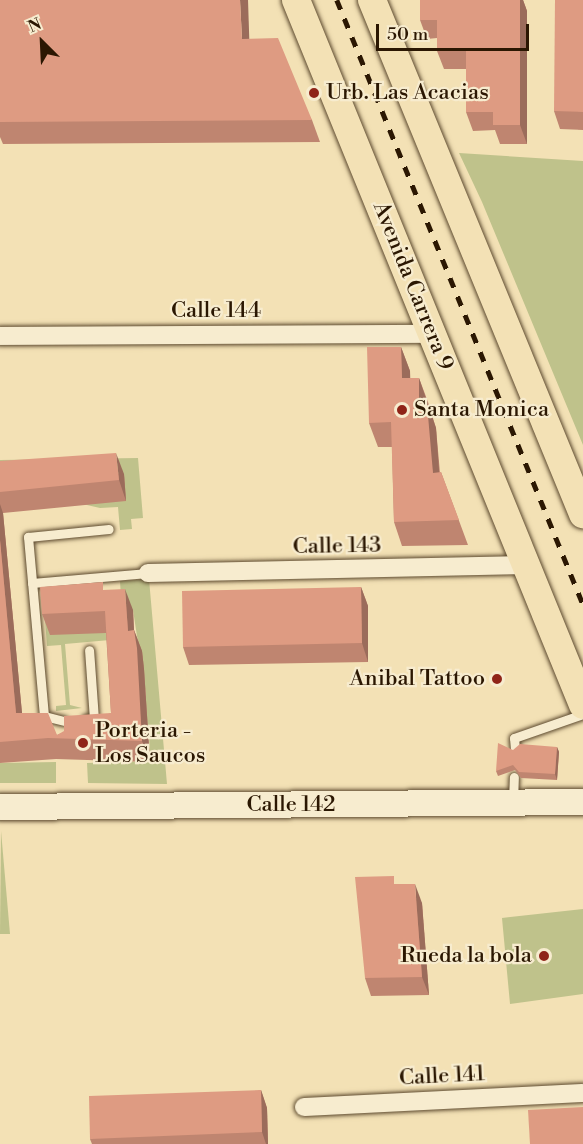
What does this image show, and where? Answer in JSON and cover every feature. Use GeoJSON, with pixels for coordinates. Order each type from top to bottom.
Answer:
{"type":"FeatureCollection","features":[{"type":"Feature","properties":{"kind":"main road","name":"Avenida Carrera 9"},"geometry":{"type":"LineString","coordinates":[[296,0],[583,705]]}},
{"type":"Feature","properties":{"kind":"main road"},"geometry":{"type":"LineString","coordinates":[[372,0],[583,514]]}},
{"type":"Feature","properties":{"kind":"main road","name":"Calle 142"},"geometry":{"type":"LineString","coordinates":[[0,807],[583,802]]}},
{"type":"Feature","properties":{"kind":"street","name":"Calle 144"},"geometry":{"type":"LineString","coordinates":[[0,336],[433,334]]}},
{"type":"Feature","properties":{"kind":"street","name":"Calle 143"},"geometry":{"type":"LineString","coordinates":[[148,573],[526,565]]}},
{"type":"Feature","properties":{"kind":"street","name":"Calle 141"},"geometry":{"type":"LineString","coordinates":[[304,1107],[583,1093]]}},
{"type":"Feature","properties":{"kind":"lane"},"geometry":{"type":"LineString","coordinates":[[89,650],[94,719],[64,726],[44,716],[28,537],[109,529]]}},
{"type":"Feature","properties":{"kind":"lane"},"geometry":{"type":"LineString","coordinates":[[32,583],[148,573]]}},
{"type":"Feature","properties":{"kind":"lane"},"geometry":{"type":"LineString","coordinates":[[515,749],[514,738],[583,714]]}},
{"type":"Feature","properties":{"kind":"lane"},"geometry":{"type":"LineString","coordinates":[[513,803],[514,777]]}},
{"type":"Feature","properties":{"kind":"green space"},"geometry":{"type":"Polygon","coordinates":[[[459,153],[583,161],[583,445],[482,202],[459,153]]]}},
{"type":"Feature","properties":{"kind":"green space"},"geometry":{"type":"Polygon","coordinates":[[[138,458],[143,518],[131,519],[132,529],[120,530],[118,507],[100,508],[0,485],[0,460],[138,458]]]}},
{"type":"Feature","properties":{"kind":"green space"},"geometry":{"type":"Polygon","coordinates":[[[149,579],[167,784],[88,783],[87,763],[150,761],[149,734],[122,734],[146,695],[133,610],[67,634],[112,631],[110,640],[65,644],[70,705],[82,708],[56,711],[56,706],[66,705],[61,645],[47,646],[43,593],[121,598],[120,581],[149,579]]]}},
{"type":"Feature","properties":{"kind":"green space"},"geometry":{"type":"Polygon","coordinates":[[[56,762],[56,783],[0,783],[0,763],[56,762]]]}},
{"type":"Feature","properties":{"kind":"green space"},"geometry":{"type":"Polygon","coordinates":[[[1,831],[10,934],[0,934],[1,831]]]}},
{"type":"Feature","properties":{"kind":"green space","name":"Rueda la bola"},"geometry":{"type":"Polygon","coordinates":[[[583,909],[583,994],[510,1004],[502,918],[583,909]]]}},
{"type":"Feature","properties":{"kind":"building"},"geometry":{"type":"Polygon","coordinates":[[[0,0],[240,0],[242,39],[278,38],[312,120],[0,122],[0,0]]]}},
{"type":"Feature","properties":{"kind":"building"},"geometry":{"type":"Polygon","coordinates":[[[420,0],[520,0],[520,125],[493,125],[493,112],[466,112],[466,50],[437,51],[437,20],[420,20],[420,0]]]}},
{"type":"Feature","properties":{"kind":"building"},"geometry":{"type":"Polygon","coordinates":[[[555,0],[583,0],[583,112],[554,111],[555,0]]]}},
{"type":"Feature","properties":{"kind":"building"},"geometry":{"type":"Polygon","coordinates":[[[367,347],[401,347],[402,378],[419,378],[419,404],[427,404],[433,473],[441,472],[459,520],[394,522],[391,422],[369,423],[367,347]]]}},
{"type":"Feature","properties":{"kind":"building"},"geometry":{"type":"Polygon","coordinates":[[[116,453],[119,480],[0,492],[0,461],[116,453]]]}},
{"type":"Feature","properties":{"kind":"building"},"geometry":{"type":"Polygon","coordinates":[[[0,540],[16,713],[48,713],[57,735],[64,731],[64,716],[111,713],[105,611],[42,614],[40,587],[103,582],[103,590],[125,589],[128,631],[134,630],[137,648],[142,741],[48,738],[0,742],[0,540]]]}},
{"type":"Feature","properties":{"kind":"building"},"geometry":{"type":"Polygon","coordinates":[[[361,587],[362,643],[183,647],[182,591],[361,587]]]}},
{"type":"Feature","properties":{"kind":"building"},"geometry":{"type":"Polygon","coordinates":[[[498,743],[513,750],[520,744],[557,747],[555,774],[519,772],[513,765],[496,771],[498,743]]]}},
{"type":"Feature","properties":{"kind":"building"},"geometry":{"type":"Polygon","coordinates":[[[394,876],[394,884],[415,884],[422,977],[365,978],[355,877],[394,876]]]}},
{"type":"Feature","properties":{"kind":"building"},"geometry":{"type":"Polygon","coordinates":[[[261,1090],[262,1132],[90,1139],[89,1096],[261,1090]]]}},
{"type":"Feature","properties":{"kind":"building"},"geometry":{"type":"Polygon","coordinates":[[[583,1107],[583,1144],[530,1144],[528,1110],[583,1107]]]}},
{"type":"Feature","properties":{"kind":"railway"},"geometry":{"type":"LineString","coordinates":[[337,0],[583,604]]}},
{"type":"Feature","properties":{"kind":"place","name":"Urb. Las Acacias"},"geometry":{"type":"Point","coordinates":[314,93]}},
{"type":"Feature","properties":{"kind":"place","name":"Santa Monica"},"geometry":{"type":"Point","coordinates":[402,410]}},
{"type":"Feature","properties":{"kind":"place","name":"Anibal Tattoo"},"geometry":{"type":"Point","coordinates":[497,679]}},
{"type":"Feature","properties":{"kind":"place","name":"Porteria - Los Saucos"},"geometry":{"type":"Point","coordinates":[83,743]}},
{"type":"Feature","properties":{"kind":"place","name":"Rueda la bola"},"geometry":{"type":"Point","coordinates":[544,956]}}]}
